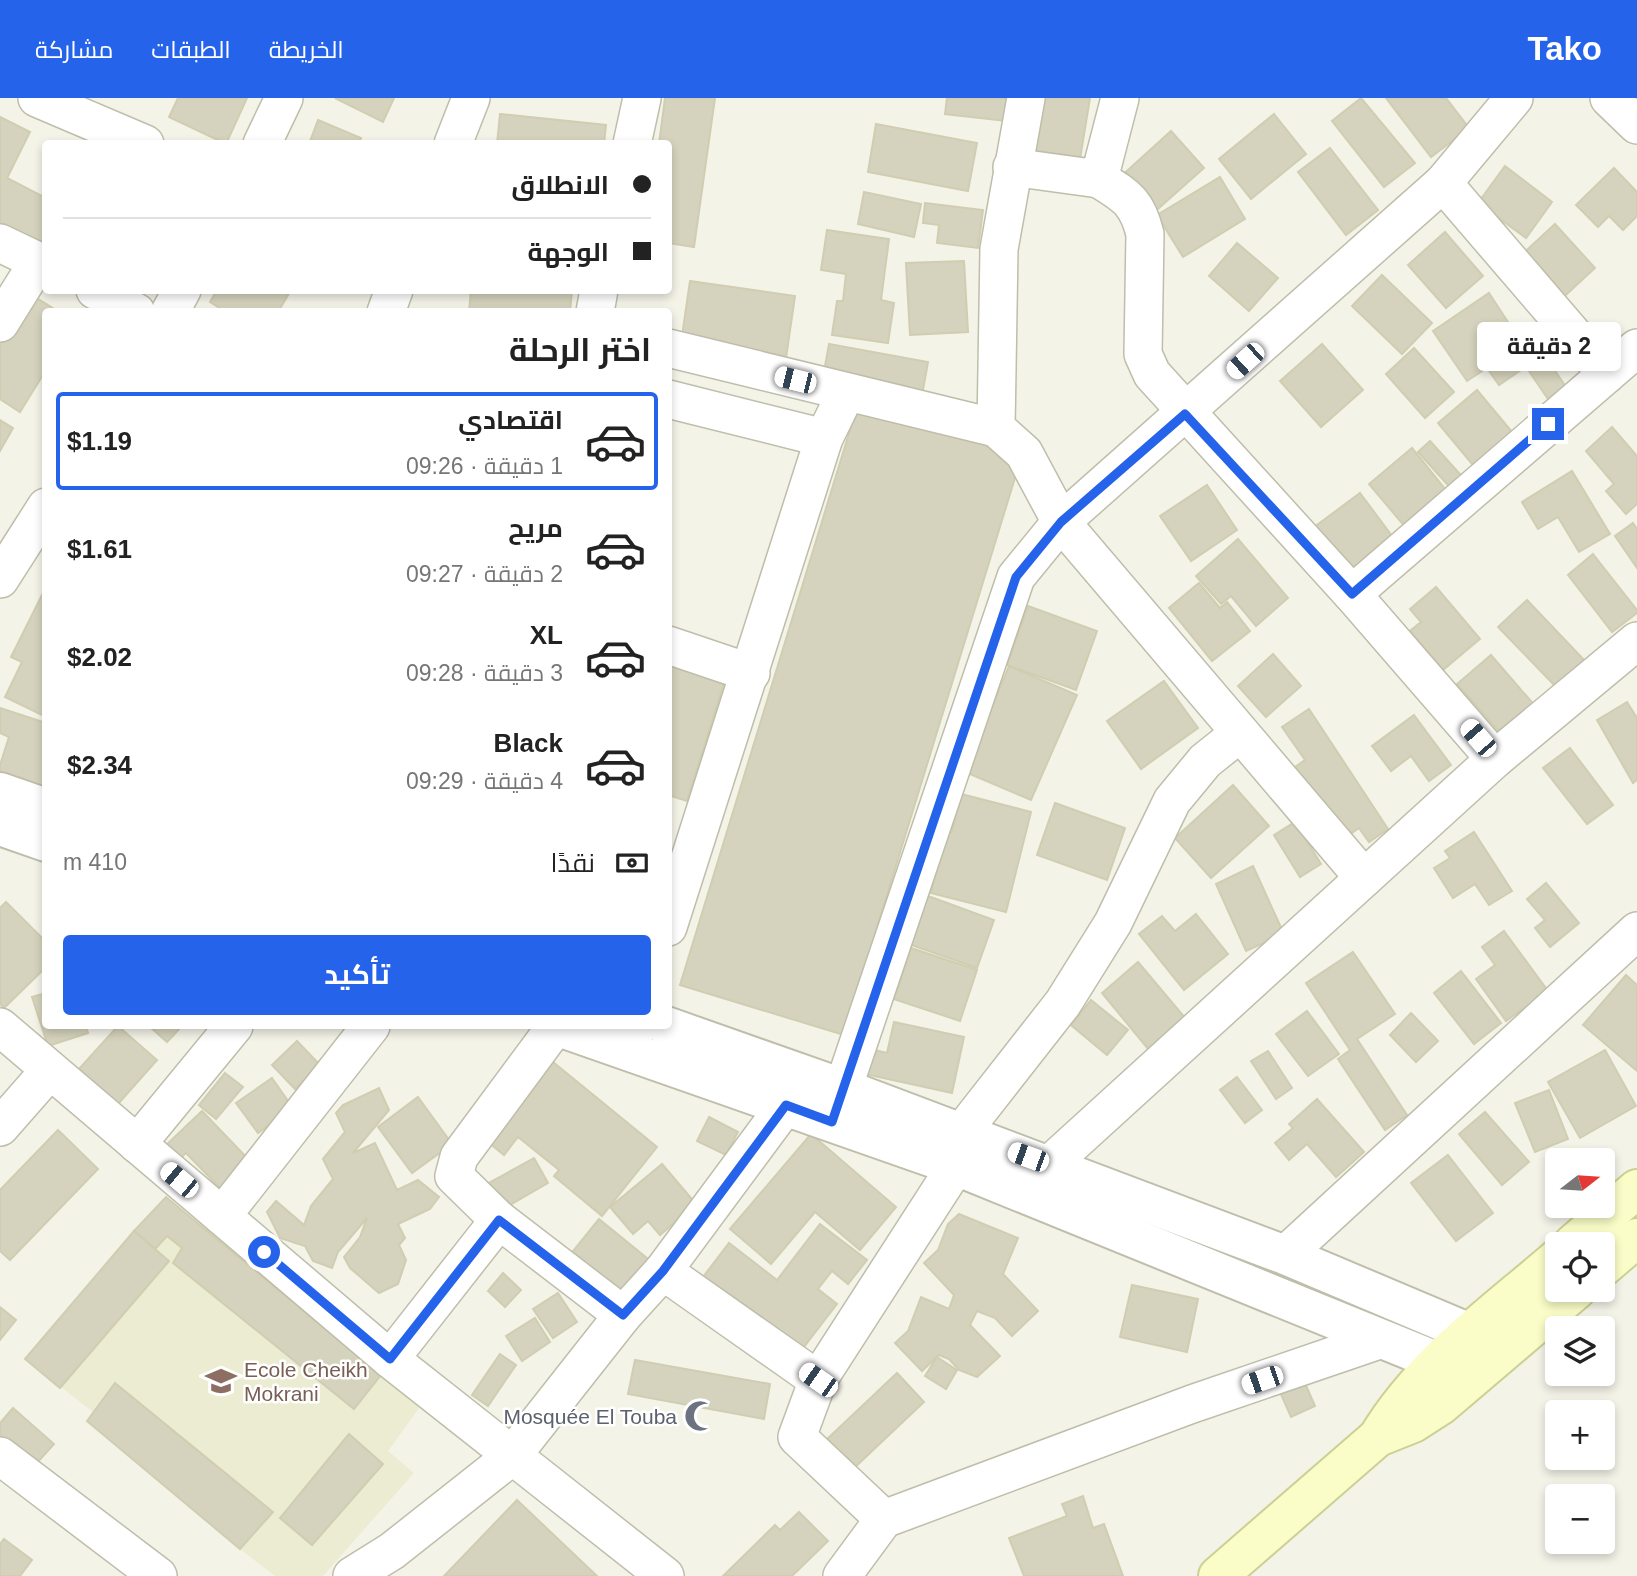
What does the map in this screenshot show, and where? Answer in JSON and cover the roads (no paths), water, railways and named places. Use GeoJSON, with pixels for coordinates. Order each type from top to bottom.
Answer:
{"type":"FeatureCollection","features":[{"type":"Feature","properties":{"kind":"main road"},"geometry":{"type":"LineString","coordinates":[[1587,1232],[1637,1189]]}},
{"type":"Feature","properties":{"kind":"main road"},"geometry":{"type":"LineString","coordinates":[[1615,1257],[1637,1238]]}},
{"type":"Feature","properties":{"kind":"main road"},"geometry":{"type":"LineString","coordinates":[[1218,1576],[1378,1437],[1398,1404],[1439,1362],[1545,1269]]}},
{"type":"Feature","properties":{"kind":"main road"},"geometry":{"type":"LineString","coordinates":[[1378,1437],[1413,1423],[1441,1405],[1562,1302]]}},
{"type":"Feature","properties":{"kind":"street"},"geometry":{"type":"LineString","coordinates":[[37,98],[136,140]]}},
{"type":"Feature","properties":{"kind":"street"},"geometry":{"type":"LineString","coordinates":[[264,140],[284,98]]}},
{"type":"Feature","properties":{"kind":"street"},"geometry":{"type":"LineString","coordinates":[[455,140],[471,98]]}},
{"type":"Feature","properties":{"kind":"street"},"geometry":{"type":"LineString","coordinates":[[633,140],[642,98]]}},
{"type":"Feature","properties":{"kind":"street"},"geometry":{"type":"LineString","coordinates":[[996,428],[999,249],[1026,98]]}},
{"type":"Feature","properties":{"kind":"street"},"geometry":{"type":"LineString","coordinates":[[1099,179],[1120,98]]}},
{"type":"Feature","properties":{"kind":"street"},"geometry":{"type":"LineString","coordinates":[[837,1105],[1016,577],[1061,522],[1443,183],[1514,98]]}},
{"type":"Feature","properties":{"kind":"street"},"geometry":{"type":"LineString","coordinates":[[1609,98],[1637,125]]}},
{"type":"Feature","properties":{"kind":"street"},"geometry":{"type":"LineString","coordinates":[[1012,167],[1099,179],[1130,199],[1140,215],[1145,234],[1143,354],[1152,374],[1185,414],[1352,594],[1496,759]]}},
{"type":"Feature","properties":{"kind":"street"},"geometry":{"type":"LineString","coordinates":[[1443,183],[1607,374]]}},
{"type":"Feature","properties":{"kind":"street"},"geometry":{"type":"LineString","coordinates":[[0,243],[42,264],[0,323]]}},
{"type":"Feature","properties":{"kind":"street"},"geometry":{"type":"LineString","coordinates":[[102,294],[128,308]]}},
{"type":"Feature","properties":{"kind":"street"},"geometry":{"type":"LineString","coordinates":[[1352,594],[1637,348]]}},
{"type":"Feature","properties":{"kind":"street"},"geometry":{"type":"LineString","coordinates":[[672,349],[996,428],[1024,453],[1061,522],[1364,878]]}},
{"type":"Feature","properties":{"kind":"street"},"geometry":{"type":"LineString","coordinates":[[672,900],[682,831],[751,673],[824,438],[846,393]]}},
{"type":"Feature","properties":{"kind":"street"},"geometry":{"type":"LineString","coordinates":[[672,400],[824,438]]}},
{"type":"Feature","properties":{"kind":"street"},"geometry":{"type":"LineString","coordinates":[[0,579],[42,513]]}},
{"type":"Feature","properties":{"kind":"street"},"geometry":{"type":"LineString","coordinates":[[1049,1165],[1496,759],[1637,641]]}},
{"type":"Feature","properties":{"kind":"street"},"geometry":{"type":"LineString","coordinates":[[672,646],[751,673]]}},
{"type":"Feature","properties":{"kind":"street"},"geometry":{"type":"LineString","coordinates":[[884,1519],[797,1437],[818,1380],[959,1149],[1063,1003],[1113,922],[1172,801],[1205,761],[1240,733]]}},
{"type":"Feature","properties":{"kind":"street"},"geometry":{"type":"LineString","coordinates":[[0,792],[42,806]]}},
{"type":"Feature","properties":{"kind":"street"},"geometry":{"type":"LineString","coordinates":[[0,826],[42,841]]}},
{"type":"Feature","properties":{"kind":"street"},"geometry":{"type":"LineString","coordinates":[[1284,1255],[1637,931]]}},
{"type":"Feature","properties":{"kind":"street"},"geometry":{"type":"LineString","coordinates":[[0,1027],[390,1359],[665,1576]]}},
{"type":"Feature","properties":{"kind":"street"},"geometry":{"type":"LineString","coordinates":[[137,1144],[232,1029]]}},
{"type":"Feature","properties":{"kind":"street"},"geometry":{"type":"LineString","coordinates":[[222,1216],[368,1029]]}},
{"type":"Feature","properties":{"kind":"street"},"geometry":{"type":"LineString","coordinates":[[554,1029],[459,1157],[454,1176],[499,1220],[623,1315]]}},
{"type":"Feature","properties":{"kind":"street"},"geometry":{"type":"LineString","coordinates":[[575,1029],[632,1038],[786,1105],[837,1105]]}},
{"type":"Feature","properties":{"kind":"street"},"geometry":{"type":"LineString","coordinates":[[672,1029],[837,1105],[959,1149],[1379,1340],[1475,1376]]}},
{"type":"Feature","properties":{"kind":"street"},"geometry":{"type":"LineString","coordinates":[[0,1127],[50,1070]]}},
{"type":"Feature","properties":{"kind":"street"},"geometry":{"type":"LineString","coordinates":[[352,1576],[392,1551],[511,1457],[623,1315],[663,1271],[786,1105]]}},
{"type":"Feature","properties":{"kind":"street"},"geometry":{"type":"LineString","coordinates":[[959,1149],[1049,1165],[1284,1255],[1469,1335],[1508,1348]]}},
{"type":"Feature","properties":{"kind":"street"},"geometry":{"type":"LineString","coordinates":[[390,1359],[499,1220]]}},
{"type":"Feature","properties":{"kind":"street"},"geometry":{"type":"LineString","coordinates":[[663,1271],[818,1380]]}},
{"type":"Feature","properties":{"kind":"street"},"geometry":{"type":"LineString","coordinates":[[842,1576],[884,1519],[1192,1404],[1379,1340]]}},
{"type":"Feature","properties":{"kind":"street"},"geometry":{"type":"LineString","coordinates":[[0,1456],[158,1576]]}},
{"type":"Feature","properties":{"kind":"place","name":"Ecole Cheikh Mokrani"},"geometry":{"type":"Point","coordinates":[221,1381]}},
{"type":"Feature","properties":{"kind":"place","name":"Mosquée El Touba"},"geometry":{"type":"Point","coordinates":[700,1416]}}]}
